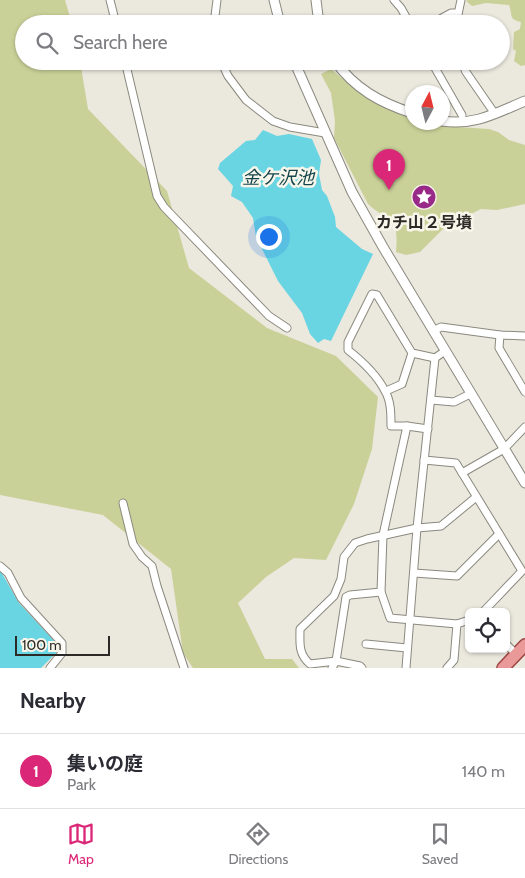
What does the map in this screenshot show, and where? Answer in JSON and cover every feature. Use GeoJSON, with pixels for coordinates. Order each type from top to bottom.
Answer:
{"type":"FeatureCollection","features":[{"type":"Feature","properties":{"kind":"main road"},"geometry":{"type":"LineString","coordinates":[[503,668],[525,645]]}},
{"type":"Feature","properties":{"kind":"street"},"geometry":{"type":"LineString","coordinates":[[110,0],[114,15]]}},
{"type":"Feature","properties":{"kind":"street"},"geometry":{"type":"LineString","coordinates":[[215,15],[217,0]]}},
{"type":"Feature","properties":{"kind":"street"},"geometry":{"type":"LineString","coordinates":[[274,0],[278,15]]}},
{"type":"Feature","properties":{"kind":"street"},"geometry":{"type":"LineString","coordinates":[[316,0],[318,15]]}},
{"type":"Feature","properties":{"kind":"street"},"geometry":{"type":"LineString","coordinates":[[394,0],[405,15]]}},
{"type":"Feature","properties":{"kind":"street"},"geometry":{"type":"LineString","coordinates":[[448,15],[458,13],[461,0]]}},
{"type":"Feature","properties":{"kind":"street"},"geometry":{"type":"LineString","coordinates":[[127,70],[157,196],[164,207],[269,316],[287,328]]}},
{"type":"Feature","properties":{"kind":"street"},"geometry":{"type":"LineString","coordinates":[[225,70],[246,100],[273,121],[290,127],[325,133]]}},
{"type":"Feature","properties":{"kind":"street"},"geometry":{"type":"LineString","coordinates":[[298,70],[352,192],[432,331],[525,483]]}},
{"type":"Feature","properties":{"kind":"street"},"geometry":{"type":"LineString","coordinates":[[342,70],[354,84],[373,97],[383,103],[405,111]]}},
{"type":"Feature","properties":{"kind":"street"},"geometry":{"type":"LineString","coordinates":[[436,70],[462,115]]}},
{"type":"Feature","properties":{"kind":"street"},"geometry":{"type":"LineString","coordinates":[[465,70],[495,114]]}},
{"type":"Feature","properties":{"kind":"street"},"geometry":{"type":"LineString","coordinates":[[450,122],[468,123],[525,101]]}},
{"type":"Feature","properties":{"kind":"street"},"geometry":{"type":"LineString","coordinates":[[428,429],[391,426],[390,408],[386,391],[364,364],[348,350],[348,342],[372,294],[377,295],[412,353],[436,358]]}},
{"type":"Feature","properties":{"kind":"street"},"geometry":{"type":"LineString","coordinates":[[432,331],[441,327],[500,335],[525,336]]}},
{"type":"Feature","properties":{"kind":"street"},"geometry":{"type":"LineString","coordinates":[[500,335],[499,348],[525,392]]}},
{"type":"Feature","properties":{"kind":"street"},"geometry":{"type":"LineString","coordinates":[[406,668],[417,528],[436,358],[445,351]]}},
{"type":"Feature","properties":{"kind":"street"},"geometry":{"type":"LineString","coordinates":[[386,391],[402,384],[412,353]]}},
{"type":"Feature","properties":{"kind":"street"},"geometry":{"type":"LineString","coordinates":[[431,400],[454,402],[470,394]]}},
{"type":"Feature","properties":{"kind":"street"},"geometry":{"type":"LineString","coordinates":[[407,426],[383,535],[381,592],[390,618],[457,624],[465,621]]}},
{"type":"Feature","properties":{"kind":"street"},"geometry":{"type":"LineString","coordinates":[[462,473],[504,449],[525,426]]}},
{"type":"Feature","properties":{"kind":"street"},"geometry":{"type":"LineString","coordinates":[[424,460],[456,463],[522,571],[487,608]]}},
{"type":"Feature","properties":{"kind":"street"},"geometry":{"type":"LineString","coordinates":[[362,668],[310,664],[303,658],[300,644],[300,629],[334,596],[341,579],[344,557],[355,543],[417,528],[441,526],[475,498]]}},
{"type":"Feature","properties":{"kind":"street"},"geometry":{"type":"LineString","coordinates":[[123,503],[133,544],[142,557],[152,566],[184,668]]}},
{"type":"Feature","properties":{"kind":"street"},"geometry":{"type":"LineString","coordinates":[[414,573],[457,576],[499,534]]}},
{"type":"Feature","properties":{"kind":"street"},"geometry":{"type":"LineString","coordinates":[[0,566],[8,573],[21,598],[62,643],[62,653],[50,668]]}},
{"type":"Feature","properties":{"kind":"street"},"geometry":{"type":"LineString","coordinates":[[334,665],[346,597],[381,592]]}},
{"type":"Feature","properties":{"kind":"street"},"geometry":{"type":"LineString","coordinates":[[447,668],[454,660],[457,624]]}},
{"type":"Feature","properties":{"kind":"street"},"geometry":{"type":"LineString","coordinates":[[366,644],[407,648]]}},
{"type":"Feature","properties":{"kind":"street"},"geometry":{"type":"LineString","coordinates":[[510,648],[516,654]]}},
{"type":"Feature","properties":{"kind":"green space"},"geometry":{"type":"Polygon","coordinates":[[[0,0],[65,0],[69,15],[15,15],[15,70],[82,70],[88,109],[167,191],[189,268],[267,328],[336,356],[378,397],[372,449],[354,504],[326,560],[294,558],[266,577],[238,603],[265,659],[292,659],[299,668],[193,668],[183,653],[171,569],[103,515],[0,495],[0,0]]]}},
{"type":"Feature","properties":{"kind":"green space"},"geometry":{"type":"Polygon","coordinates":[[[525,0],[525,65],[521,66],[514,61],[516,51],[513,49],[514,32],[520,29],[521,22],[513,18],[509,5],[486,3],[472,6],[466,1],[525,0]]]}},
{"type":"Feature","properties":{"kind":"green space"},"geometry":{"type":"Polygon","coordinates":[[[329,70],[332,70],[355,89],[379,104],[405,114],[405,130],[450,130],[450,126],[489,129],[498,132],[509,140],[525,145],[525,204],[497,210],[481,209],[445,227],[420,252],[406,255],[396,252],[395,226],[368,204],[334,138],[335,121],[331,93],[321,74],[329,70]]]}},
{"type":"Feature","properties":{"kind":"water","name":"金ケ沢池"},"geometry":{"type":"Polygon","coordinates":[[[263,130],[277,136],[289,134],[312,139],[321,160],[319,174],[322,190],[327,196],[335,217],[336,227],[362,249],[373,254],[331,341],[324,339],[318,343],[310,334],[302,313],[278,281],[256,237],[253,218],[242,202],[231,196],[233,186],[218,169],[220,163],[246,141],[255,140],[263,130]]]}},
{"type":"Feature","properties":{"kind":"water"},"geometry":{"type":"Polygon","coordinates":[[[0,570],[19,603],[59,646],[57,652],[41,668],[0,668],[0,570]]]}},
{"type":"Feature","properties":{"kind":"place","name":"集いの庭"},"geometry":{"type":"Point","coordinates":[389,190]}},
{"type":"Feature","properties":{"kind":"place","name":"カチ山２号墳"},"geometry":{"type":"Point","coordinates":[424,197]}}]}
